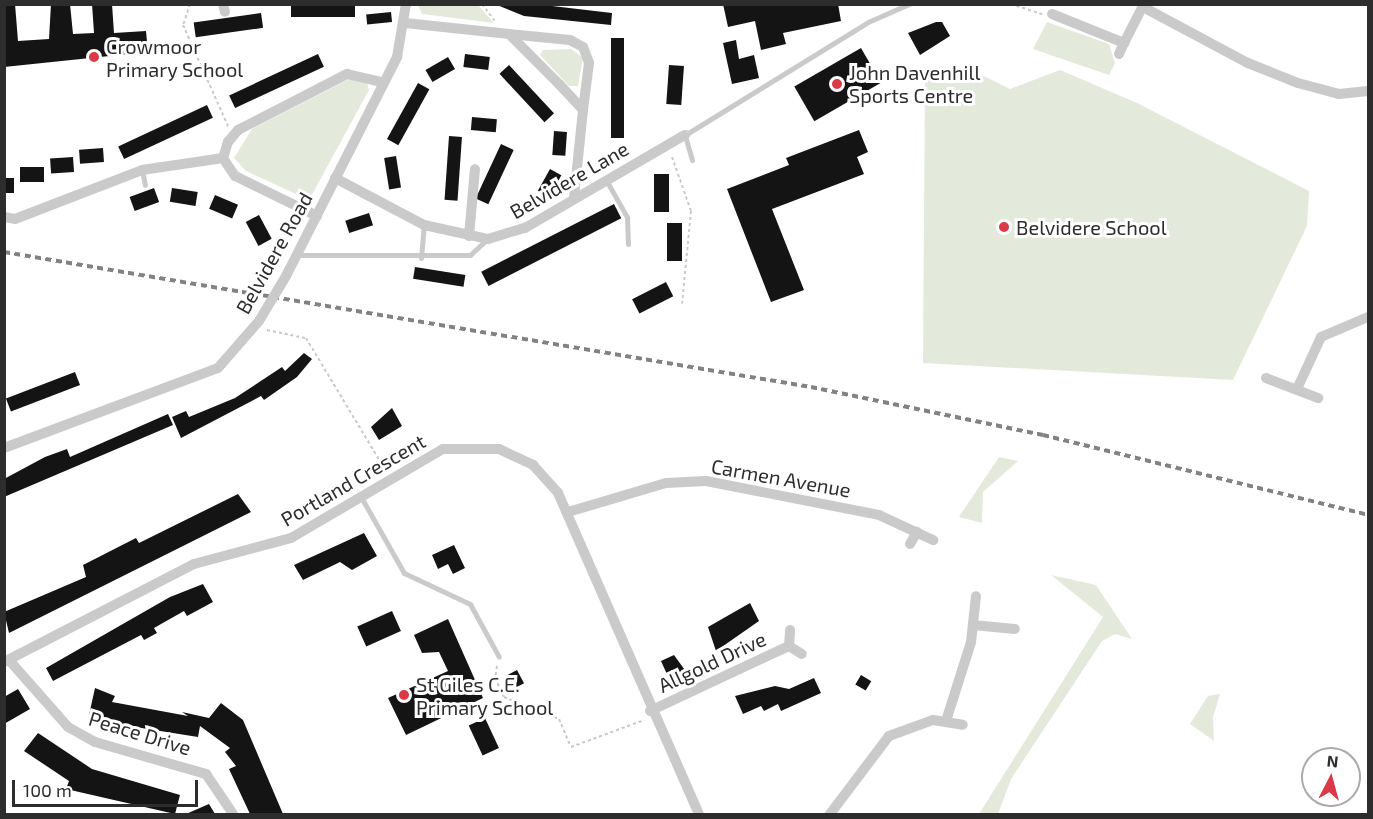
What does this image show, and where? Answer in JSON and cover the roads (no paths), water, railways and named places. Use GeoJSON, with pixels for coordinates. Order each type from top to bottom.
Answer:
{"type":"FeatureCollection","features":[{"type":"Feature","properties":{"kind":"street","name":"Belvidere Road"},"geometry":{"type":"LineString","coordinates":[[4,448],[218,368],[257,323],[297,255],[397,57],[405,22],[406,4]]}},
{"type":"Feature","properties":{"kind":"street"},"geometry":{"type":"LineString","coordinates":[[1119,54],[1143,6],[1248,63],[1298,83],[1338,94],[1368,91]]}},
{"type":"Feature","properties":{"kind":"street"},"geometry":{"type":"LineString","coordinates":[[1065,19],[1070,7]]}},
{"type":"Feature","properties":{"kind":"street"},"geometry":{"type":"LineString","coordinates":[[1052,14],[1124,42]]}},
{"type":"Feature","properties":{"kind":"street"},"geometry":{"type":"LineString","coordinates":[[405,22],[503,33],[583,47],[590,63],[574,197]]}},
{"type":"Feature","properties":{"kind":"street"},"geometry":{"type":"LineString","coordinates":[[503,33],[583,110]]}},
{"type":"Feature","properties":{"kind":"street"},"geometry":{"type":"LineString","coordinates":[[223,158],[232,135],[347,74],[383,82]]}},
{"type":"Feature","properties":{"kind":"street","name":"Belvidere Lane"},"geometry":{"type":"LineString","coordinates":[[335,178],[424,225],[488,239],[525,228],[605,178],[685,135]]}},
{"type":"Feature","properties":{"kind":"street"},"geometry":{"type":"LineString","coordinates":[[4,217],[34,211],[141,170],[223,158]]}},
{"type":"Feature","properties":{"kind":"street"},"geometry":{"type":"LineString","coordinates":[[223,158],[235,176],[317,216]]}},
{"type":"Feature","properties":{"kind":"street"},"geometry":{"type":"LineString","coordinates":[[469,236],[475,170]]}},
{"type":"Feature","properties":{"kind":"street"},"geometry":{"type":"LineString","coordinates":[[1297,389],[1321,337],[1368,317]]}},
{"type":"Feature","properties":{"kind":"street"},"geometry":{"type":"LineString","coordinates":[[1266,378],[1318,398]]}},
{"type":"Feature","properties":{"kind":"street","name":"Portland Crescent"},"geometry":{"type":"LineString","coordinates":[[7,661],[194,564],[291,538],[443,449],[499,449],[547,478],[568,512],[651,714],[699,814]]}},
{"type":"Feature","properties":{"kind":"street","name":"Carmen Avenue"},"geometry":{"type":"LineString","coordinates":[[568,512],[666,483],[706,481],[869,512],[933,540]]}},
{"type":"Feature","properties":{"kind":"street"},"geometry":{"type":"LineString","coordinates":[[910,544],[917,532]]}},
{"type":"Feature","properties":{"kind":"street"},"geometry":{"type":"LineString","coordinates":[[946,721],[973,625],[976,596]]}},
{"type":"Feature","properties":{"kind":"street"},"geometry":{"type":"LineString","coordinates":[[973,625],[1015,629]]}},
{"type":"Feature","properties":{"kind":"street","name":"Allgold Drive"},"geometry":{"type":"LineString","coordinates":[[789,646],[790,630]]}},
{"type":"Feature","properties":{"kind":"street","name":"Allgold Drive"},"geometry":{"type":"LineString","coordinates":[[651,714],[789,646]]}},
{"type":"Feature","properties":{"kind":"street","name":"Allgold Drive"},"geometry":{"type":"LineString","coordinates":[[789,646],[802,654]]}},
{"type":"Feature","properties":{"kind":"street","name":"Peace Drive"},"geometry":{"type":"LineString","coordinates":[[7,661],[68,728],[95,742],[206,774],[233,814]]}},
{"type":"Feature","properties":{"kind":"street"},"geometry":{"type":"LineString","coordinates":[[832,814],[889,736],[917,723],[946,721],[963,725]]}},
{"type":"Feature","properties":{"kind":"lane"},"geometry":{"type":"LineString","coordinates":[[692,160],[685,135],[868,22],[909,4]]}},
{"type":"Feature","properties":{"kind":"lane"},"geometry":{"type":"LineString","coordinates":[[141,170],[145,185]]}},
{"type":"Feature","properties":{"kind":"lane"},"geometry":{"type":"LineString","coordinates":[[605,178],[627,217],[628,244]]}},
{"type":"Feature","properties":{"kind":"lane"},"geometry":{"type":"LineString","coordinates":[[421,258],[424,225]]}},
{"type":"Feature","properties":{"kind":"lane"},"geometry":{"type":"LineString","coordinates":[[297,255],[421,258],[470,255],[488,239]]}},
{"type":"Feature","properties":{"kind":"lane"},"geometry":{"type":"LineString","coordinates":[[361,496],[404,573],[470,604],[499,657]]}},
{"type":"Feature","properties":{"kind":"railway"},"geometry":{"type":"LineString","coordinates":[[4,252],[811,387],[1043,435],[1368,515]]}},
{"type":"Feature","properties":{"kind":"place","name":"Crowmoor Primary School"},"geometry":{"type":"Point","coordinates":[94,57]}},
{"type":"Feature","properties":{"kind":"place","name":"John Davenhill Sports Centre"},"geometry":{"type":"Point","coordinates":[837,84]}},
{"type":"Feature","properties":{"kind":"place","name":"Belvidere School"},"geometry":{"type":"Point","coordinates":[1004,227]}},
{"type":"Feature","properties":{"kind":"place","name":"St Giles C.E. Primary School"},"geometry":{"type":"Point","coordinates":[404,695]}}]}
